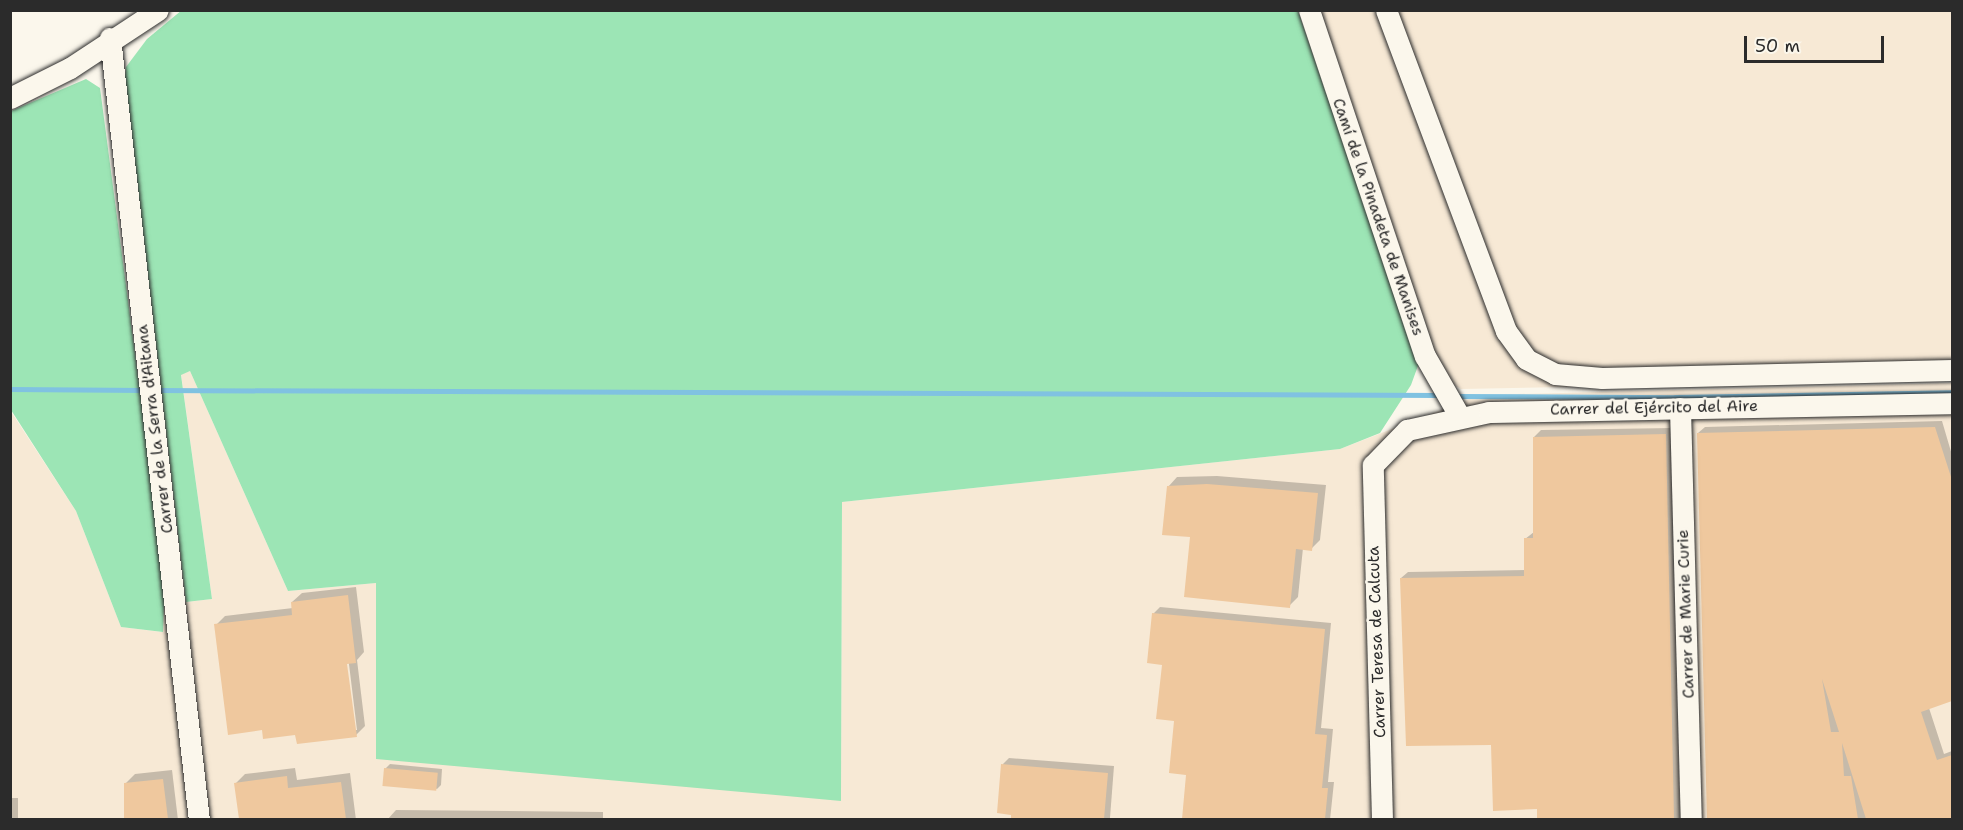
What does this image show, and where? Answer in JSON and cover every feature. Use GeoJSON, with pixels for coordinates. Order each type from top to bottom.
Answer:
{"type":"FeatureCollection","features":[{"type":"Feature","properties":{"kind":"street"},"geometry":{"type":"LineString","coordinates":[[10,98],[70,68],[110,38],[158,10]]}},
{"type":"Feature","properties":{"kind":"street","name":"Camí de la Pinadeta de Manises"},"geometry":{"type":"LineString","coordinates":[[1309,10],[1425,356],[1460,417]]}},
{"type":"Feature","properties":{"kind":"street"},"geometry":{"type":"LineString","coordinates":[[1386,10],[1506,331],[1526,359],[1555,374],[1602,378],[1953,370]]}},
{"type":"Feature","properties":{"kind":"street","name":"Carrer de la Serra d'Aitana"},"geometry":{"type":"LineString","coordinates":[[110,38],[199,819]]}},
{"type":"Feature","properties":{"kind":"street","name":"Carrer del Ejército del Aire"},"geometry":{"type":"LineString","coordinates":[[1373,465],[1407,430],[1489,412],[1953,403]]}},
{"type":"Feature","properties":{"kind":"street","name":"Carrer de Marie Curie"},"geometry":{"type":"LineString","coordinates":[[1680,408],[1691,819]]}},
{"type":"Feature","properties":{"kind":"street","name":"Carrer Teresa de Calcuta"},"geometry":{"type":"LineString","coordinates":[[1373,465],[1382,819]]}},
{"type":"Feature","properties":{"kind":"shaded area"},"geometry":{"type":"Polygon","coordinates":[[[1320,11],[1952,11],[1952,380],[1461,389],[1452,384],[1439,365],[1320,11]]]}},
{"type":"Feature","properties":{"kind":"shaded area"},"geometry":{"type":"Polygon","coordinates":[[[190,371],[288,591],[376,583],[841,801],[842,502],[1340,449],[1480,395],[1952,383],[1952,819],[11,819],[10,410],[76,511],[121,627],[162,632],[165,581],[186,602],[212,599],[181,374],[190,371]]]}},
{"type":"Feature","properties":{"kind":"green space"},"geometry":{"type":"Polygon","coordinates":[[[182,10],[1298,11],[1419,363],[1411,385],[1380,433],[1340,449],[842,502],[841,801],[376,759],[376,583],[288,591],[190,371],[181,375],[212,599],[186,602],[125,78],[126,67],[147,39],[182,10]]]}},
{"type":"Feature","properties":{"kind":"green space"},"geometry":{"type":"Polygon","coordinates":[[[86,79],[100,88],[165,581],[163,632],[121,627],[76,511],[11,410],[11,111],[86,79]]]}},
{"type":"Feature","properties":{"kind":"building"},"geometry":{"type":"Polygon","coordinates":[[[1935,427],[1952,480],[1952,701],[1921,712],[1937,760],[1952,755],[1952,819],[1866,819],[1842,743],[1844,776],[1851,776],[1858,819],[1707,819],[1697,433],[1935,427]],[[1822,679],[1831,732],[1839,732],[1822,679]]]}},
{"type":"Feature","properties":{"kind":"building"},"geometry":{"type":"Polygon","coordinates":[[[1666,434],[1674,819],[1537,819],[1537,809],[1493,811],[1491,745],[1406,746],[1400,578],[1524,576],[1524,538],[1533,538],[1533,437],[1666,434]]]}},
{"type":"Feature","properties":{"kind":"building"},"geometry":{"type":"Polygon","coordinates":[[[1207,484],[1318,493],[1312,551],[1296,549],[1290,608],[1184,597],[1190,537],[1162,535],[1167,486],[1207,484]]]}},
{"type":"Feature","properties":{"kind":"building"},"geometry":{"type":"Polygon","coordinates":[[[348,595],[356,663],[347,664],[357,737],[297,744],[295,735],[263,739],[262,730],[228,735],[214,624],[292,615],[291,602],[348,595]]]}},
{"type":"Feature","properties":{"kind":"building"},"geometry":{"type":"Polygon","coordinates":[[[1152,613],[1325,629],[1315,734],[1327,735],[1322,788],[1328,788],[1325,819],[1182,819],[1186,775],[1169,773],[1174,721],[1156,719],[1162,665],[1147,663],[1152,613]]]}},
{"type":"Feature","properties":{"kind":"building"},"geometry":{"type":"Polygon","coordinates":[[[1001,764],[1108,773],[1104,819],[1011,819],[1011,815],[997,813],[1001,764]]]}},
{"type":"Feature","properties":{"kind":"building"},"geometry":{"type":"Polygon","coordinates":[[[384,768],[438,773],[436,791],[382,786],[384,768]]]}},
{"type":"Feature","properties":{"kind":"building"},"geometry":{"type":"Polygon","coordinates":[[[287,776],[288,788],[341,782],[346,819],[239,819],[234,783],[287,776]]]}},
{"type":"Feature","properties":{"kind":"building"},"geometry":{"type":"Polygon","coordinates":[[[163,779],[168,819],[124,819],[124,783],[163,779]]]}},
{"type":"Feature","properties":{"kind":"waterway"},"geometry":{"type":"LineString","coordinates":[[10,389],[144,390]]}},
{"type":"Feature","properties":{"kind":"waterway"},"geometry":{"type":"LineString","coordinates":[[156,390],[1440,395]]}},
{"type":"Feature","properties":{"kind":"waterway"},"geometry":{"type":"LineString","coordinates":[[1455,396],[1675,397],[1952,392]]}}]}
